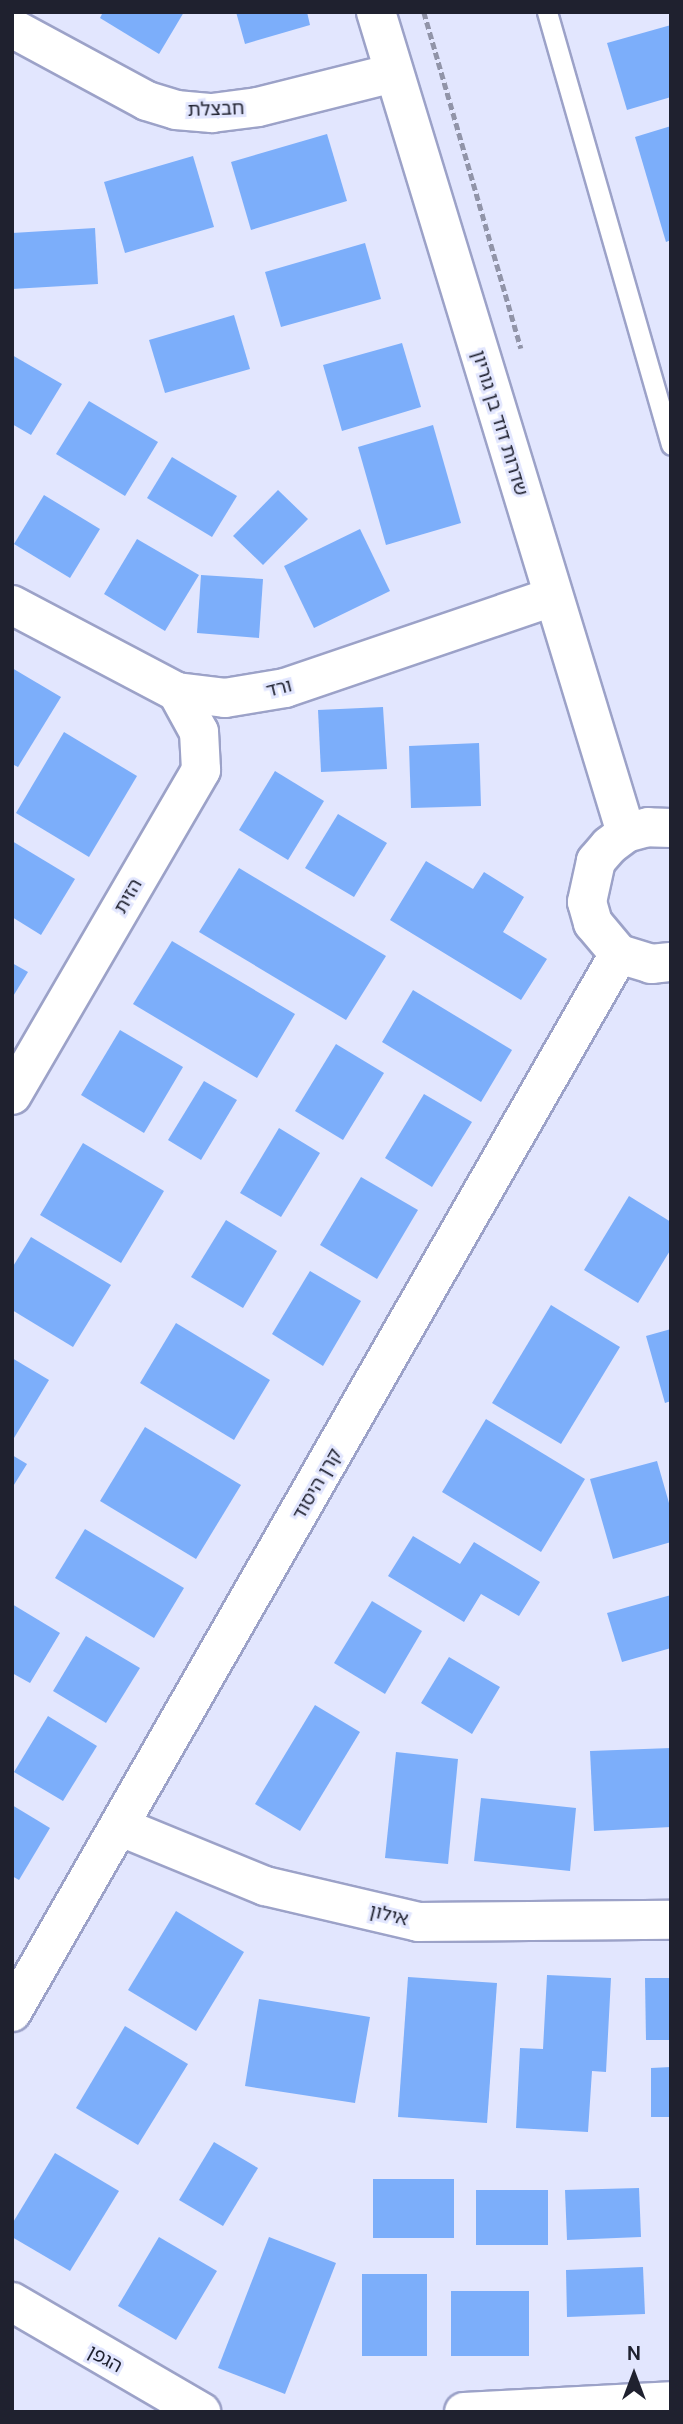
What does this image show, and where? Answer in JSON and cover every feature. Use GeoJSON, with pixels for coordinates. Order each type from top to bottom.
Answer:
{"type":"FeatureCollection","features":[{"type":"Feature","properties":{"kind":"street","name":"שדרות דוד בן גוריון"},"geometry":{"type":"LineString","coordinates":[[376,12],[626,833]]}},
{"type":"Feature","properties":{"kind":"street","name":"חבצלת"},"geometry":{"type":"LineString","coordinates":[[12,27],[147,101],[176,110],[212,113],[258,107],[393,73]]}},
{"type":"Feature","properties":{"kind":"street","name":"ורד"},"geometry":{"type":"LineString","coordinates":[[12,605],[177,692],[225,698],[285,688],[553,597]]}},
{"type":"Feature","properties":{"kind":"street","name":"הזית"},"geometry":{"type":"LineString","coordinates":[[12,1095],[201,770],[199,732],[177,692]]}},
{"type":"Feature","properties":{"kind":"street"},"geometry":{"type":"LineString","coordinates":[[670,966],[651,964],[619,954],[593,923],[588,882],[596,862],[626,833],[648,827],[671,828]]}},
{"type":"Feature","properties":{"kind":"street","name":"קרן היסוד"},"geometry":{"type":"LineString","coordinates":[[12,2012],[121,1827],[619,954]]}},
{"type":"Feature","properties":{"kind":"street","name":"אילון"},"geometry":{"type":"LineString","coordinates":[[121,1827],[265,1886],[418,1922],[671,1920]]}},
{"type":"Feature","properties":{"kind":"street","name":"הגפן"},"geometry":{"type":"LineString","coordinates":[[12,2302],[201,2412]]}},
{"type":"Feature","properties":{"kind":"street"},"geometry":{"type":"LineString","coordinates":[[464,2412],[671,2400]]}},
{"type":"Feature","properties":{"kind":"lane"},"geometry":{"type":"LineString","coordinates":[[547,12],[671,445]]}},
{"type":"Feature","properties":{"kind":"building"},"geometry":{"type":"Polygon","coordinates":[[[103,12],[184,12],[159,54],[100,18],[103,12]]]}},
{"type":"Feature","properties":{"kind":"building"},"geometry":{"type":"Polygon","coordinates":[[[236,12],[307,12],[310,25],[245,44],[236,12]]]}},
{"type":"Feature","properties":{"kind":"building"},"geometry":{"type":"Polygon","coordinates":[[[671,25],[671,97],[627,110],[607,43],[671,25]]]}},
{"type":"Feature","properties":{"kind":"building"},"geometry":{"type":"Polygon","coordinates":[[[671,126],[671,240],[666,242],[635,137],[671,126]]]}},
{"type":"Feature","properties":{"kind":"building"},"geometry":{"type":"Polygon","coordinates":[[[327,134],[347,201],[251,230],[231,162],[327,134]]]}},
{"type":"Feature","properties":{"kind":"building"},"geometry":{"type":"Polygon","coordinates":[[[193,156],[214,227],[125,253],[104,182],[193,156]]]}},
{"type":"Feature","properties":{"kind":"building"},"geometry":{"type":"Polygon","coordinates":[[[95,228],[98,284],[12,289],[12,233],[95,228]]]}},
{"type":"Feature","properties":{"kind":"building"},"geometry":{"type":"Polygon","coordinates":[[[365,243],[381,299],[281,327],[265,272],[365,243]]]}},
{"type":"Feature","properties":{"kind":"building"},"geometry":{"type":"Polygon","coordinates":[[[234,315],[250,369],[165,393],[149,340],[234,315]]]}},
{"type":"Feature","properties":{"kind":"building"},"geometry":{"type":"Polygon","coordinates":[[[402,343],[421,407],[342,431],[323,365],[402,343]]]}},
{"type":"Feature","properties":{"kind":"building"},"geometry":{"type":"Polygon","coordinates":[[[12,355],[62,384],[31,435],[12,424],[12,355]]]}},
{"type":"Feature","properties":{"kind":"building"},"geometry":{"type":"Polygon","coordinates":[[[89,401],[158,442],[125,496],[56,454],[89,401]]]}},
{"type":"Feature","properties":{"kind":"building"},"geometry":{"type":"Polygon","coordinates":[[[433,425],[461,523],[386,545],[358,447],[433,425]]]}},
{"type":"Feature","properties":{"kind":"building"},"geometry":{"type":"Polygon","coordinates":[[[172,457],[237,496],[212,537],[147,498],[172,457]]]}},
{"type":"Feature","properties":{"kind":"building"},"geometry":{"type":"Polygon","coordinates":[[[278,490],[308,519],[263,565],[233,536],[278,490]]]}},
{"type":"Feature","properties":{"kind":"building"},"geometry":{"type":"Polygon","coordinates":[[[44,495],[100,529],[70,578],[14,544],[44,495]]]}},
{"type":"Feature","properties":{"kind":"building"},"geometry":{"type":"Polygon","coordinates":[[[360,529],[390,591],[314,628],[284,566],[360,529]]]}},
{"type":"Feature","properties":{"kind":"building"},"geometry":{"type":"Polygon","coordinates":[[[137,539],[199,575],[165,631],[104,594],[137,539]]]}},
{"type":"Feature","properties":{"kind":"building"},"geometry":{"type":"Polygon","coordinates":[[[201,575],[263,579],[259,638],[197,633],[201,575]]]}},
{"type":"Feature","properties":{"kind":"building"},"geometry":{"type":"Polygon","coordinates":[[[12,668],[61,697],[18,767],[12,764],[12,668]]]}},
{"type":"Feature","properties":{"kind":"building"},"geometry":{"type":"Polygon","coordinates":[[[383,707],[387,769],[321,772],[318,710],[383,707]]]}},
{"type":"Feature","properties":{"kind":"building"},"geometry":{"type":"Polygon","coordinates":[[[64,732],[137,776],[89,857],[16,813],[64,732]]]}},
{"type":"Feature","properties":{"kind":"building"},"geometry":{"type":"Polygon","coordinates":[[[479,743],[481,806],[411,808],[409,746],[479,743]]]}},
{"type":"Feature","properties":{"kind":"building"},"geometry":{"type":"Polygon","coordinates":[[[275,771],[324,801],[288,860],[239,830],[275,771]]]}},
{"type":"Feature","properties":{"kind":"building"},"geometry":{"type":"Polygon","coordinates":[[[338,814],[387,843],[354,897],[305,868],[338,814]]]}},
{"type":"Feature","properties":{"kind":"building"},"geometry":{"type":"Polygon","coordinates":[[[12,841],[75,879],[41,935],[12,917],[12,841]]]}},
{"type":"Feature","properties":{"kind":"building"},"geometry":{"type":"Polygon","coordinates":[[[426,861],[473,889],[484,872],[524,897],[503,932],[547,959],[521,1000],[390,920],[426,861]]]}},
{"type":"Feature","properties":{"kind":"building"},"geometry":{"type":"Polygon","coordinates":[[[239,868],[386,956],[346,1020],[199,932],[239,868]]]}},
{"type":"Feature","properties":{"kind":"building"},"geometry":{"type":"Polygon","coordinates":[[[172,941],[295,1014],[257,1078],[133,1004],[172,941]]]}},
{"type":"Feature","properties":{"kind":"building"},"geometry":{"type":"Polygon","coordinates":[[[12,963],[28,972],[12,998],[12,963]]]}},
{"type":"Feature","properties":{"kind":"building"},"geometry":{"type":"Polygon","coordinates":[[[413,990],[512,1050],[481,1102],[382,1042],[413,990]]]}},
{"type":"Feature","properties":{"kind":"building"},"geometry":{"type":"Polygon","coordinates":[[[120,1030],[183,1067],[144,1133],[81,1095],[120,1030]]]}},
{"type":"Feature","properties":{"kind":"building"},"geometry":{"type":"Polygon","coordinates":[[[336,1044],[384,1073],[343,1140],[295,1111],[336,1044]]]}},
{"type":"Feature","properties":{"kind":"building"},"geometry":{"type":"Polygon","coordinates":[[[204,1081],[237,1100],[201,1160],[168,1140],[204,1081]]]}},
{"type":"Feature","properties":{"kind":"building"},"geometry":{"type":"Polygon","coordinates":[[[424,1094],[472,1122],[432,1187],[385,1158],[424,1094]]]}},
{"type":"Feature","properties":{"kind":"building"},"geometry":{"type":"Polygon","coordinates":[[[279,1128],[320,1153],[281,1217],[240,1193],[279,1128]]]}},
{"type":"Feature","properties":{"kind":"building"},"geometry":{"type":"Polygon","coordinates":[[[83,1143],[164,1191],[121,1263],[40,1215],[83,1143]]]}},
{"type":"Feature","properties":{"kind":"building"},"geometry":{"type":"Polygon","coordinates":[[[361,1177],[418,1210],[377,1279],[320,1245],[361,1177]]]}},
{"type":"Feature","properties":{"kind":"building"},"geometry":{"type":"Polygon","coordinates":[[[629,1196],[671,1222],[671,1249],[638,1303],[584,1270],[629,1196]]]}},
{"type":"Feature","properties":{"kind":"building"},"geometry":{"type":"Polygon","coordinates":[[[226,1220],[277,1251],[243,1308],[191,1277],[226,1220]]]}},
{"type":"Feature","properties":{"kind":"building"},"geometry":{"type":"Polygon","coordinates":[[[31,1237],[111,1285],[73,1347],[12,1310],[12,1268],[31,1237]]]}},
{"type":"Feature","properties":{"kind":"building"},"geometry":{"type":"Polygon","coordinates":[[[310,1271],[361,1301],[323,1366],[272,1334],[310,1271]]]}},
{"type":"Feature","properties":{"kind":"building"},"geometry":{"type":"Polygon","coordinates":[[[551,1305],[620,1347],[561,1444],[492,1403],[551,1305]]]}},
{"type":"Feature","properties":{"kind":"building"},"geometry":{"type":"Polygon","coordinates":[[[176,1323],[270,1380],[234,1440],[140,1383],[176,1323]]]}},
{"type":"Feature","properties":{"kind":"building"},"geometry":{"type":"Polygon","coordinates":[[[671,1329],[671,1401],[665,1403],[646,1336],[671,1329]]]}},
{"type":"Feature","properties":{"kind":"building"},"geometry":{"type":"Polygon","coordinates":[[[12,1358],[49,1380],[14,1438],[12,1437],[12,1358]]]}},
{"type":"Feature","properties":{"kind":"building"},"geometry":{"type":"Polygon","coordinates":[[[486,1419],[585,1479],[541,1552],[442,1492],[486,1419]]]}},
{"type":"Feature","properties":{"kind":"building"},"geometry":{"type":"Polygon","coordinates":[[[145,1427],[241,1485],[196,1559],[100,1501],[145,1427]]]}},
{"type":"Feature","properties":{"kind":"building"},"geometry":{"type":"Polygon","coordinates":[[[12,1455],[27,1464],[12,1488],[12,1455]]]}},
{"type":"Feature","properties":{"kind":"building"},"geometry":{"type":"Polygon","coordinates":[[[657,1461],[671,1510],[671,1542],[613,1559],[590,1479],[657,1461]]]}},
{"type":"Feature","properties":{"kind":"building"},"geometry":{"type":"Polygon","coordinates":[[[85,1529],[184,1588],[154,1638],[55,1578],[85,1529]]]}},
{"type":"Feature","properties":{"kind":"building"},"geometry":{"type":"Polygon","coordinates":[[[413,1536],[460,1564],[474,1542],[540,1582],[519,1616],[481,1594],[464,1622],[388,1576],[413,1536]]]}},
{"type":"Feature","properties":{"kind":"building"},"geometry":{"type":"Polygon","coordinates":[[[671,1595],[671,1648],[622,1662],[607,1613],[671,1595]]]}},
{"type":"Feature","properties":{"kind":"building"},"geometry":{"type":"Polygon","coordinates":[[[372,1601],[422,1631],[385,1694],[334,1663],[372,1601]]]}},
{"type":"Feature","properties":{"kind":"building"},"geometry":{"type":"Polygon","coordinates":[[[12,1604],[60,1633],[30,1683],[12,1673],[12,1604]]]}},
{"type":"Feature","properties":{"kind":"building"},"geometry":{"type":"Polygon","coordinates":[[[86,1636],[140,1668],[106,1723],[53,1691],[86,1636]]]}},
{"type":"Feature","properties":{"kind":"building"},"geometry":{"type":"Polygon","coordinates":[[[449,1657],[500,1687],[472,1734],[421,1703],[449,1657]]]}},
{"type":"Feature","properties":{"kind":"building"},"geometry":{"type":"Polygon","coordinates":[[[315,1705],[360,1732],[300,1831],[255,1804],[315,1705]]]}},
{"type":"Feature","properties":{"kind":"building"},"geometry":{"type":"Polygon","coordinates":[[[48,1716],[97,1746],[63,1801],[14,1772],[48,1716]]]}},
{"type":"Feature","properties":{"kind":"building"},"geometry":{"type":"Polygon","coordinates":[[[671,1748],[671,1827],[594,1831],[590,1751],[671,1748]]]}},
{"type":"Feature","properties":{"kind":"building"},"geometry":{"type":"Polygon","coordinates":[[[396,1752],[458,1759],[448,1864],[385,1858],[396,1752]]]}},
{"type":"Feature","properties":{"kind":"building"},"geometry":{"type":"Polygon","coordinates":[[[481,1798],[576,1808],[570,1871],[474,1861],[481,1798]]]}},
{"type":"Feature","properties":{"kind":"building"},"geometry":{"type":"Polygon","coordinates":[[[12,1805],[50,1828],[19,1880],[12,1876],[12,1805]]]}},
{"type":"Feature","properties":{"kind":"building"},"geometry":{"type":"Polygon","coordinates":[[[176,1911],[244,1952],[196,2031],[128,1990],[176,1911]]]}},
{"type":"Feature","properties":{"kind":"building"},"geometry":{"type":"Polygon","coordinates":[[[547,1975],[611,1978],[606,2072],[592,2071],[588,2132],[516,2128],[520,2048],[543,2049],[547,1975]]]}},
{"type":"Feature","properties":{"kind":"building"},"geometry":{"type":"Polygon","coordinates":[[[408,1977],[497,1983],[487,2123],[398,2117],[408,1977]]]}},
{"type":"Feature","properties":{"kind":"building"},"geometry":{"type":"Polygon","coordinates":[[[645,1978],[671,1978],[671,2040],[646,2040],[645,1978]]]}},
{"type":"Feature","properties":{"kind":"building"},"geometry":{"type":"Polygon","coordinates":[[[259,1999],[370,2017],[355,2103],[245,2086],[259,1999]]]}},
{"type":"Feature","properties":{"kind":"building"},"geometry":{"type":"Polygon","coordinates":[[[125,2026],[188,2064],[138,2145],[76,2108],[125,2026]]]}},
{"type":"Feature","properties":{"kind":"building"},"geometry":{"type":"Polygon","coordinates":[[[671,2067],[671,2117],[651,2117],[651,2068],[671,2067]]]}},
{"type":"Feature","properties":{"kind":"building"},"geometry":{"type":"Polygon","coordinates":[[[214,2142],[258,2168],[223,2226],[179,2200],[214,2142]]]}},
{"type":"Feature","properties":{"kind":"building"},"geometry":{"type":"Polygon","coordinates":[[[55,2153],[119,2191],[70,2271],[12,2237],[12,2224],[55,2153]]]}},
{"type":"Feature","properties":{"kind":"building"},"geometry":{"type":"Polygon","coordinates":[[[373,2179],[454,2179],[454,2238],[373,2238],[373,2179]]]}},
{"type":"Feature","properties":{"kind":"building"},"geometry":{"type":"Polygon","coordinates":[[[639,2188],[641,2237],[567,2240],[565,2190],[639,2188]]]}},
{"type":"Feature","properties":{"kind":"building"},"geometry":{"type":"Polygon","coordinates":[[[476,2190],[548,2190],[548,2245],[476,2245],[476,2190]]]}},
{"type":"Feature","properties":{"kind":"building"},"geometry":{"type":"Polygon","coordinates":[[[159,2237],[217,2271],[176,2340],[118,2306],[159,2237]]]}},
{"type":"Feature","properties":{"kind":"building"},"geometry":{"type":"Polygon","coordinates":[[[269,2237],[336,2263],[285,2394],[218,2368],[269,2237]]]}},
{"type":"Feature","properties":{"kind":"building"},"geometry":{"type":"Polygon","coordinates":[[[643,2267],[645,2314],[567,2317],[566,2270],[643,2267]]]}},
{"type":"Feature","properties":{"kind":"building"},"geometry":{"type":"Polygon","coordinates":[[[362,2274],[427,2274],[427,2356],[362,2356],[362,2274]]]}},
{"type":"Feature","properties":{"kind":"building"},"geometry":{"type":"Polygon","coordinates":[[[451,2291],[529,2291],[529,2356],[451,2356],[451,2291]]]}}]}
